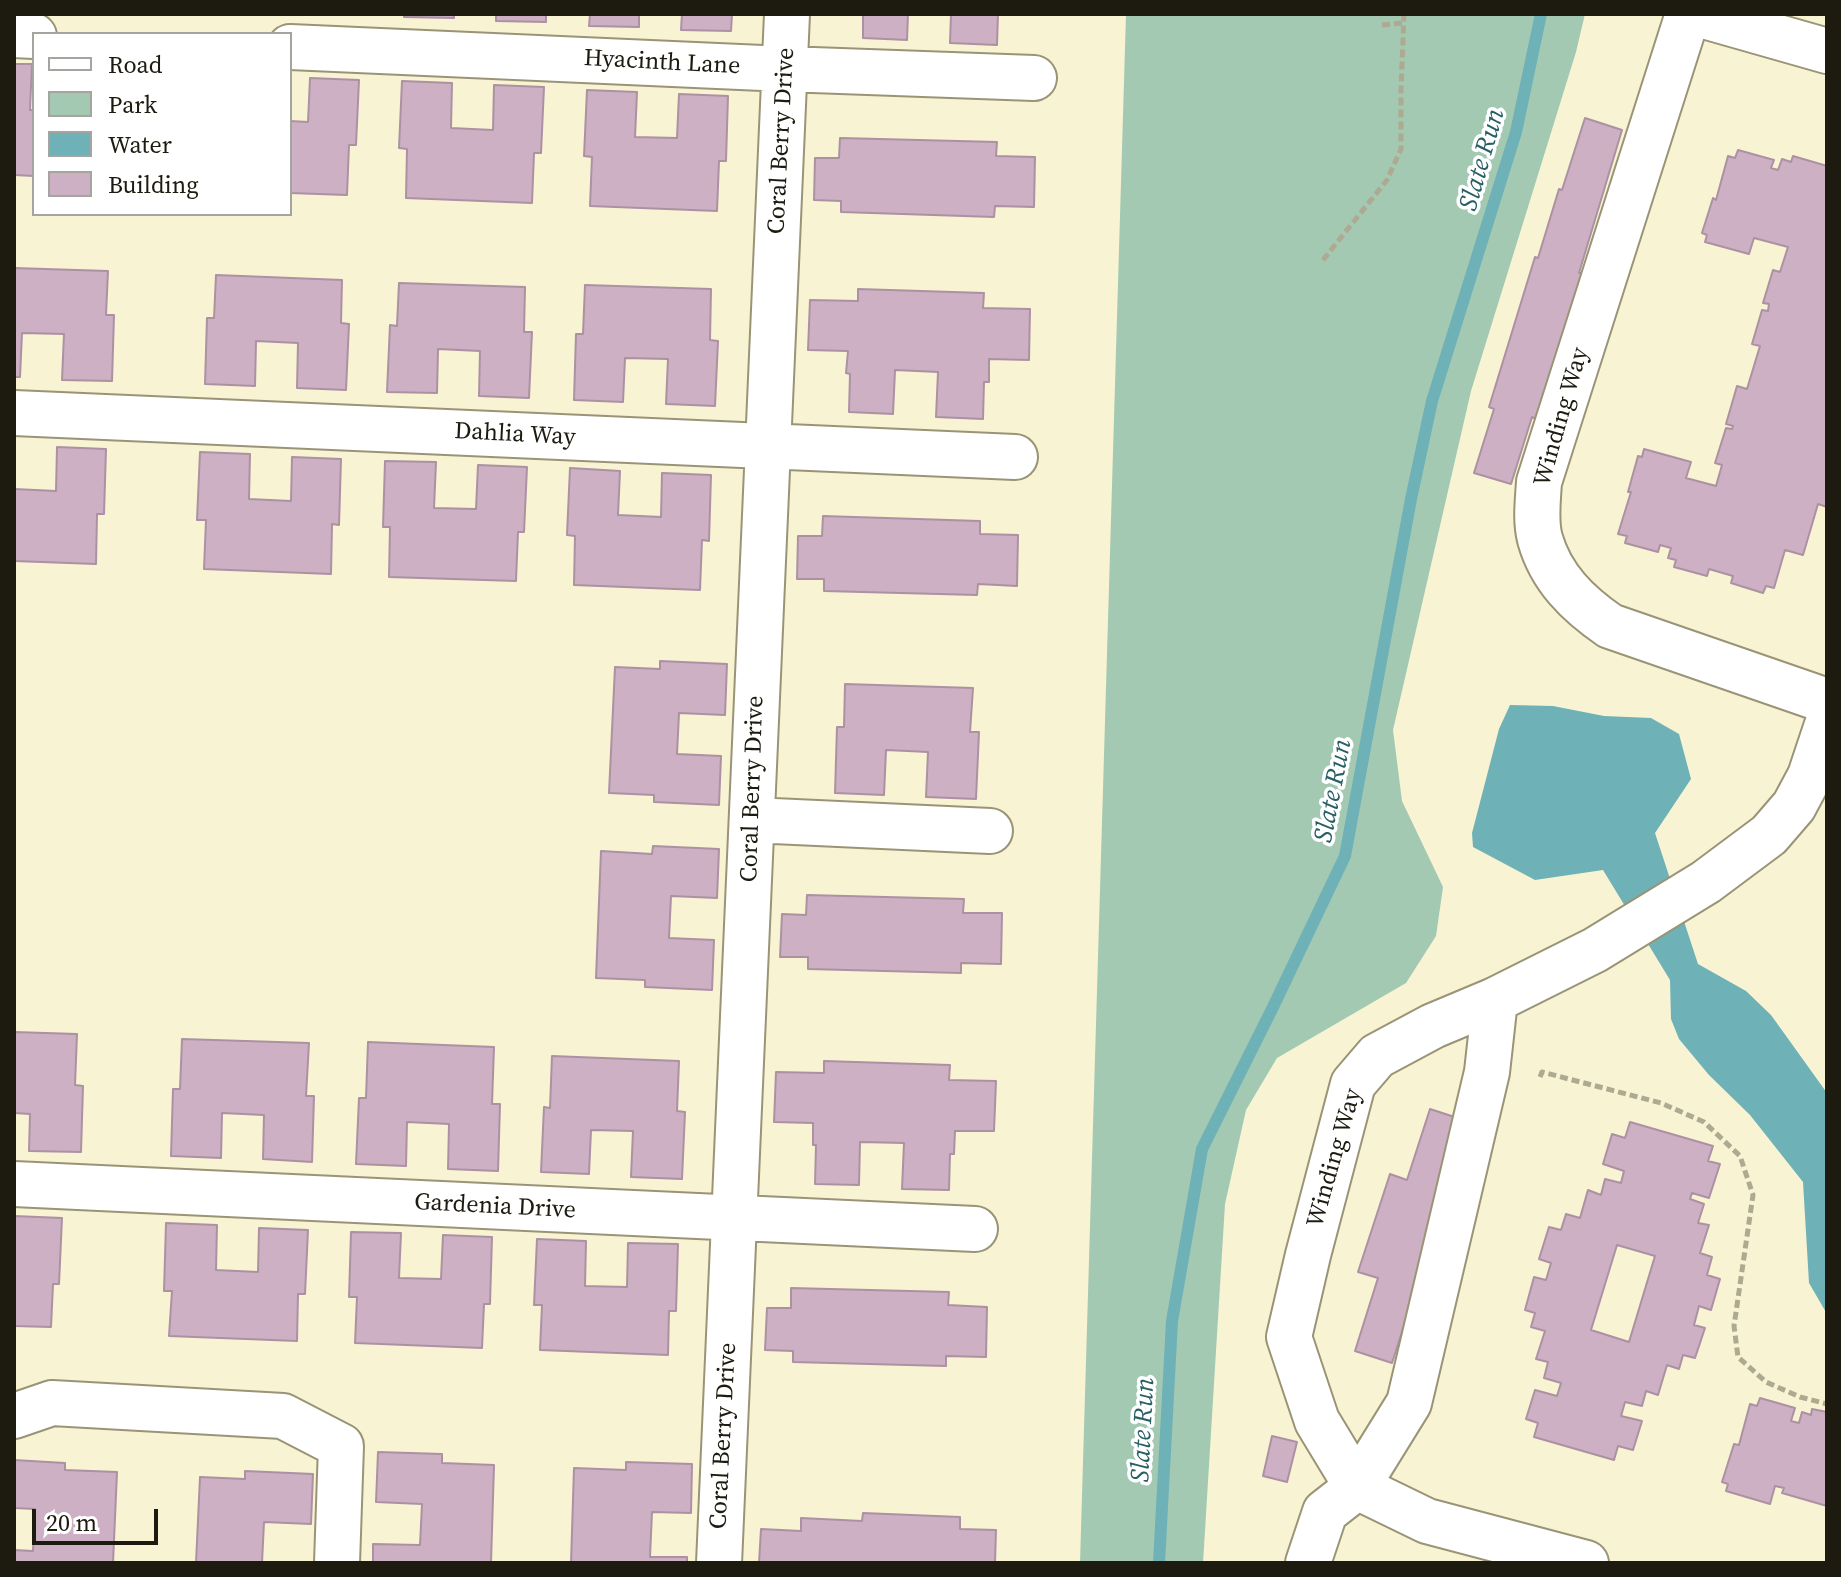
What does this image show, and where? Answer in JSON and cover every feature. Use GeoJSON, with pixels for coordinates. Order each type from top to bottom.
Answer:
{"type":"FeatureCollection","features":[{"type":"Feature","properties":{"kind":"street","name":"Coral Berry Drive"},"geometry":{"type":"LineString","coordinates":[[719,1563],[787,14]]}},
{"type":"Feature","properties":{"kind":"street","name":"Winding Way"},"geometry":{"type":"LineString","coordinates":[[1688,14],[1539,482],[1540,537],[1550,565],[1567,589],[1584,608],[1610,626],[1827,701]]}},
{"type":"Feature","properties":{"kind":"street"},"geometry":{"type":"LineString","coordinates":[[1697,14],[1827,51]]}},
{"type":"Feature","properties":{"kind":"street","name":"Hyacinth Lane"},"geometry":{"type":"LineString","coordinates":[[292,47],[1034,78]]}},
{"type":"Feature","properties":{"kind":"street","name":"Dahlia Way"},"geometry":{"type":"LineString","coordinates":[[14,413],[1015,457]]}},
{"type":"Feature","properties":{"kind":"street","name":"Winding Way"},"geometry":{"type":"LineString","coordinates":[[1357,1487],[1317,1421],[1289,1337],[1353,1084],[1377,1056],[1433,1026],[1495,1000],[1595,950],[1706,882],[1769,835],[1794,806],[1810,776],[1827,725]]}},
{"type":"Feature","properties":{"kind":"street"},"geometry":{"type":"LineString","coordinates":[[752,820],[990,831]]}},
{"type":"Feature","properties":{"kind":"street"},"geometry":{"type":"LineString","coordinates":[[1308,1563],[1325,1512],[1357,1487],[1409,1403],[1487,1072],[1495,1000]]}},
{"type":"Feature","properties":{"kind":"street","name":"Gardenia Drive"},"geometry":{"type":"LineString","coordinates":[[14,1184],[975,1229]]}},
{"type":"Feature","properties":{"kind":"street"},"geometry":{"type":"LineString","coordinates":[[14,1416],[52,1403],[283,1416],[341,1446],[337,1563]]}},
{"type":"Feature","properties":{"kind":"street"},"geometry":{"type":"LineString","coordinates":[[1357,1487],[1427,1521],[1586,1563]]}},
{"type":"Feature","properties":{"kind":"path"},"geometry":{"type":"LineString","coordinates":[[1323,260],[1387,180],[1401,149],[1404,14]]}},
{"type":"Feature","properties":{"kind":"path"},"geometry":{"type":"LineString","coordinates":[[1382,25],[1403,23]]}},
{"type":"Feature","properties":{"kind":"path"},"geometry":{"type":"LineString","coordinates":[[1540,1077],[1542,1072],[1661,1103],[1704,1122],[1740,1156],[1753,1195],[1734,1326],[1738,1357],[1766,1382],[1800,1397],[1827,1404]]}},
{"type":"Feature","properties":{"kind":"green space"},"geometry":{"type":"Polygon","coordinates":[[[1126,14],[1585,14],[1471,391],[1393,730],[1402,801],[1443,887],[1436,936],[1406,983],[1277,1058],[1246,1110],[1225,1204],[1203,1563],[1080,1563],[1126,14]]]}},
{"type":"Feature","properties":{"kind":"water"},"geometry":{"type":"Polygon","coordinates":[[[1510,705],[1553,706],[1604,716],[1651,718],[1679,734],[1691,779],[1655,833],[1698,964],[1746,991],[1771,1015],[1827,1093],[1827,1314],[1809,1283],[1803,1182],[1750,1115],[1709,1075],[1679,1039],[1671,1019],[1670,980],[1603,870],[1535,880],[1473,847],[1472,833],[1499,729],[1510,705]]]}},
{"type":"Feature","properties":{"kind":"building"},"geometry":{"type":"Polygon","coordinates":[[[404,14],[454,14],[454,18],[404,17],[404,14]]]}},
{"type":"Feature","properties":{"kind":"building"},"geometry":{"type":"Polygon","coordinates":[[[496,14],[546,14],[546,22],[496,21],[496,14]]]}},
{"type":"Feature","properties":{"kind":"building"},"geometry":{"type":"Polygon","coordinates":[[[590,14],[639,14],[639,27],[589,26],[590,14]]]}},
{"type":"Feature","properties":{"kind":"building"},"geometry":{"type":"Polygon","coordinates":[[[682,14],[732,14],[731,31],[681,30],[682,14]]]}},
{"type":"Feature","properties":{"kind":"building"},"geometry":{"type":"Polygon","coordinates":[[[863,14],[908,14],[907,40],[863,38],[863,14]]]}},
{"type":"Feature","properties":{"kind":"building"},"geometry":{"type":"Polygon","coordinates":[[[951,14],[998,14],[997,45],[950,43],[951,14]]]}},
{"type":"Feature","properties":{"kind":"building"},"geometry":{"type":"Polygon","coordinates":[[[14,64],[32,64],[32,176],[14,175],[14,64]]]}},
{"type":"Feature","properties":{"kind":"building"},"geometry":{"type":"Polygon","coordinates":[[[310,78],[359,80],[356,145],[349,145],[347,195],[292,193],[292,121],[308,122],[310,78]]]}},
{"type":"Feature","properties":{"kind":"building"},"geometry":{"type":"Polygon","coordinates":[[[402,81],[452,83],[451,128],[493,130],[494,85],[544,87],[541,153],[534,153],[532,203],[406,198],[407,149],[399,148],[402,81]]]}},
{"type":"Feature","properties":{"kind":"building"},"geometry":{"type":"Polygon","coordinates":[[[587,90],[637,92],[635,137],[677,138],[679,94],[728,96],[726,161],[719,161],[717,211],[590,206],[592,157],[584,156],[587,90]]]}},
{"type":"Feature","properties":{"kind":"building"},"geometry":{"type":"Polygon","coordinates":[[[1585,118],[1622,130],[1579,273],[1582,273],[1536,419],[1532,417],[1511,484],[1474,473],[1494,409],[1489,407],[1535,257],[1538,258],[1585,118]]]}},
{"type":"Feature","properties":{"kind":"building"},"geometry":{"type":"Polygon","coordinates":[[[840,138],[997,142],[996,156],[1035,157],[1034,207],[995,206],[994,217],[841,212],[841,201],[814,200],[815,158],[839,158],[840,138]]]}},
{"type":"Feature","properties":{"kind":"building"},"geometry":{"type":"Polygon","coordinates":[[[1738,150],[1774,160],[1771,168],[1778,170],[1782,159],[1791,162],[1793,156],[1827,166],[1827,507],[1818,504],[1803,555],[1785,550],[1774,588],[1766,586],[1763,593],[1731,583],[1733,576],[1709,569],[1707,576],[1674,567],[1676,560],[1668,558],[1671,548],[1660,545],[1658,552],[1625,543],[1627,536],[1618,534],[1638,456],[1642,457],[1644,449],[1691,462],[1686,478],[1716,486],[1722,465],[1715,463],[1726,428],[1732,429],[1733,426],[1726,424],[1737,386],[1747,389],[1760,346],[1752,344],[1762,310],[1768,311],[1769,304],[1763,303],[1773,270],[1780,272],[1788,247],[1754,238],[1749,254],[1705,242],[1707,235],[1702,233],[1713,198],[1716,200],[1728,156],[1735,158],[1738,150]]]}},
{"type":"Feature","properties":{"kind":"building"},"geometry":{"type":"Polygon","coordinates":[[[14,268],[108,271],[106,315],[114,315],[112,381],[62,380],[64,334],[22,333],[20,377],[14,377],[14,268]]]}},
{"type":"Feature","properties":{"kind":"building"},"geometry":{"type":"Polygon","coordinates":[[[216,275],[342,280],[341,323],[349,324],[346,390],[297,388],[298,343],[256,341],[255,386],[205,384],[207,318],[214,318],[216,275]]]}},
{"type":"Feature","properties":{"kind":"building"},"geometry":{"type":"Polygon","coordinates":[[[399,283],[525,287],[524,332],[532,332],[529,398],[479,396],[480,351],[438,349],[437,393],[387,392],[390,325],[397,326],[399,283]]]}},
{"type":"Feature","properties":{"kind":"building"},"geometry":{"type":"Polygon","coordinates":[[[585,285],[711,289],[710,340],[718,341],[715,406],[666,404],[668,359],[625,358],[623,402],[574,400],[576,334],[583,334],[585,285]]]}},
{"type":"Feature","properties":{"kind":"building"},"geometry":{"type":"Polygon","coordinates":[[[858,289],[984,293],[983,308],[1030,309],[1029,360],[989,359],[989,382],[984,382],[983,419],[936,417],[938,372],[895,370],[893,414],[849,412],[848,351],[808,350],[810,300],[858,301],[858,289]]]}},
{"type":"Feature","properties":{"kind":"building"},"geometry":{"type":"Polygon","coordinates":[[[57,447],[106,449],[104,514],[97,514],[96,564],[14,561],[14,489],[56,491],[57,447]]]}},
{"type":"Feature","properties":{"kind":"building"},"geometry":{"type":"Polygon","coordinates":[[[200,452],[250,454],[249,499],[291,501],[292,457],[341,459],[339,525],[332,524],[331,574],[204,569],[206,520],[197,520],[200,452]]]}},
{"type":"Feature","properties":{"kind":"building"},"geometry":{"type":"Polygon","coordinates":[[[385,461],[436,462],[434,508],[476,509],[478,465],[527,467],[524,532],[518,532],[516,581],[389,577],[390,527],[383,527],[385,461]]]}},
{"type":"Feature","properties":{"kind":"building"},"geometry":{"type":"Polygon","coordinates":[[[570,468],[620,471],[618,515],[661,517],[662,473],[711,475],[709,541],[702,540],[700,590],[574,585],[575,536],[567,535],[570,468]]]}},
{"type":"Feature","properties":{"kind":"building"},"geometry":{"type":"Polygon","coordinates":[[[823,516],[980,521],[980,534],[1018,535],[1017,586],[978,584],[977,595],[824,591],[824,579],[797,579],[798,536],[822,536],[823,516]]]}},
{"type":"Feature","properties":{"kind":"building"},"geometry":{"type":"Polygon","coordinates":[[[660,661],[727,664],[725,715],[679,713],[677,754],[721,756],[719,805],[654,802],[654,795],[609,793],[615,667],[660,669],[660,661]]]}},
{"type":"Feature","properties":{"kind":"building"},"geometry":{"type":"Polygon","coordinates":[[[845,684],[973,688],[970,732],[979,732],[976,799],[926,797],[928,752],[886,750],[884,795],[835,793],[837,727],[844,727],[845,684]]]}},
{"type":"Feature","properties":{"kind":"building"},"geometry":{"type":"Polygon","coordinates":[[[653,846],[719,849],[717,898],[671,896],[669,938],[714,940],[712,990],[645,987],[645,980],[596,978],[601,851],[652,854],[653,846]]]}},
{"type":"Feature","properties":{"kind":"building"},"geometry":{"type":"Polygon","coordinates":[[[807,895],[964,899],[963,913],[1002,913],[1001,964],[961,963],[961,973],[808,969],[808,957],[780,957],[782,914],[806,915],[807,895]]]}},
{"type":"Feature","properties":{"kind":"building"},"geometry":{"type":"Polygon","coordinates":[[[14,1032],[77,1034],[75,1085],[83,1086],[81,1152],[29,1151],[30,1114],[14,1113],[14,1032]]]}},
{"type":"Feature","properties":{"kind":"building"},"geometry":{"type":"Polygon","coordinates":[[[182,1039],[309,1043],[306,1096],[314,1096],[312,1162],[263,1159],[264,1115],[222,1113],[221,1158],[171,1156],[173,1089],[180,1089],[182,1039]]]}},
{"type":"Feature","properties":{"kind":"building"},"geometry":{"type":"Polygon","coordinates":[[[368,1042],[494,1047],[492,1104],[500,1104],[498,1171],[448,1169],[449,1124],[407,1122],[406,1166],[356,1164],[359,1098],[366,1098],[368,1042]]]}},
{"type":"Feature","properties":{"kind":"building"},"geometry":{"type":"Polygon","coordinates":[[[552,1056],[679,1061],[677,1111],[685,1112],[682,1179],[631,1177],[633,1131],[591,1130],[589,1174],[541,1172],[544,1107],[550,1108],[552,1056]]]}},
{"type":"Feature","properties":{"kind":"building"},"geometry":{"type":"Polygon","coordinates":[[[824,1061],[950,1065],[949,1080],[996,1081],[994,1131],[955,1131],[954,1154],[950,1154],[949,1190],[902,1189],[904,1143],[860,1142],[859,1185],[815,1184],[813,1123],[774,1122],[776,1072],[824,1073],[824,1061]]]}},
{"type":"Feature","properties":{"kind":"building"},"geometry":{"type":"Polygon","coordinates":[[[1430,1109],[1470,1122],[1392,1363],[1355,1351],[1378,1278],[1358,1272],[1390,1174],[1407,1180],[1430,1109]]]}},
{"type":"Feature","properties":{"kind":"building"},"geometry":{"type":"Polygon","coordinates":[[[1630,1122],[1713,1146],[1708,1161],[1720,1164],[1709,1198],[1692,1193],[1690,1199],[1704,1204],[1698,1223],[1709,1225],[1700,1253],[1712,1257],[1707,1275],[1720,1279],[1711,1310],[1699,1306],[1694,1325],[1705,1328],[1695,1358],[1683,1355],[1679,1369],[1667,1365],[1658,1395],[1646,1391],[1642,1406],[1625,1402],[1621,1416],[1642,1421],[1633,1450],[1618,1446],[1614,1460],[1534,1437],[1538,1423],[1526,1419],[1535,1390],[1557,1396],[1561,1383],[1544,1378],[1548,1362],[1536,1359],[1545,1331],[1531,1327],[1535,1313],[1525,1310],[1534,1277],[1546,1280],[1551,1263],[1539,1259],[1549,1227],[1561,1230],[1566,1214],[1580,1218],[1588,1190],[1601,1195],[1605,1179],[1621,1183],[1624,1171],[1603,1164],[1612,1134],[1625,1138],[1630,1122]],[[1617,1245],[1591,1330],[1629,1342],[1655,1256],[1617,1245]]]}},
{"type":"Feature","properties":{"kind":"building"},"geometry":{"type":"Polygon","coordinates":[[[14,1216],[62,1218],[59,1284],[53,1284],[51,1327],[14,1326],[14,1216]]]}},
{"type":"Feature","properties":{"kind":"building"},"geometry":{"type":"Polygon","coordinates":[[[166,1223],[217,1225],[216,1270],[258,1272],[259,1228],[308,1230],[305,1294],[298,1294],[297,1341],[169,1336],[172,1291],[164,1291],[166,1223]]]}},
{"type":"Feature","properties":{"kind":"building"},"geometry":{"type":"Polygon","coordinates":[[[351,1232],[401,1233],[399,1278],[441,1279],[443,1235],[492,1237],[490,1304],[484,1304],[482,1348],[355,1343],[357,1297],[349,1297],[351,1232]]]}},
{"type":"Feature","properties":{"kind":"building"},"geometry":{"type":"Polygon","coordinates":[[[537,1239],[586,1241],[585,1286],[627,1287],[628,1243],[678,1244],[676,1311],[669,1311],[668,1355],[540,1350],[542,1305],[534,1305],[537,1239]]]}},
{"type":"Feature","properties":{"kind":"building"},"geometry":{"type":"Polygon","coordinates":[[[791,1288],[949,1292],[948,1305],[987,1307],[986,1357],[946,1356],[946,1366],[793,1362],[793,1351],[765,1350],[767,1308],[791,1308],[791,1288]]]}},
{"type":"Feature","properties":{"kind":"building"},"geometry":{"type":"Polygon","coordinates":[[[1760,1398],[1795,1408],[1791,1421],[1799,1423],[1802,1412],[1811,1415],[1812,1409],[1827,1412],[1827,1506],[1782,1493],[1784,1488],[1775,1486],[1770,1504],[1726,1491],[1728,1484],[1722,1482],[1734,1444],[1739,1445],[1750,1404],[1757,1406],[1760,1398]]]}},
{"type":"Feature","properties":{"kind":"building"},"geometry":{"type":"Polygon","coordinates":[[[1272,1436],[1297,1442],[1287,1482],[1263,1476],[1272,1436]]]}},
{"type":"Feature","properties":{"kind":"building"},"geometry":{"type":"Polygon","coordinates":[[[378,1452],[442,1454],[442,1463],[494,1465],[491,1563],[373,1563],[373,1544],[420,1545],[422,1504],[376,1502],[378,1452]]]}},
{"type":"Feature","properties":{"kind":"building"},"geometry":{"type":"Polygon","coordinates":[[[14,1460],[65,1463],[65,1470],[117,1472],[113,1563],[14,1563],[14,1550],[33,1551],[35,1509],[14,1508],[14,1460]]]}},
{"type":"Feature","properties":{"kind":"building"},"geometry":{"type":"Polygon","coordinates":[[[626,1462],[692,1464],[691,1513],[652,1512],[650,1557],[687,1557],[687,1563],[571,1563],[574,1468],[626,1470],[626,1462]]]}},
{"type":"Feature","properties":{"kind":"building"},"geometry":{"type":"Polygon","coordinates":[[[245,1471],[313,1474],[311,1524],[264,1522],[262,1563],[196,1563],[200,1477],[245,1479],[245,1471]]]}},
{"type":"Feature","properties":{"kind":"building"},"geometry":{"type":"Polygon","coordinates":[[[863,1513],[960,1517],[960,1529],[996,1530],[995,1563],[759,1563],[761,1529],[801,1531],[801,1518],[862,1521],[863,1513]]]}},
{"type":"Feature","properties":{"kind":"waterway","name":"Slate Run"},"geometry":{"type":"LineString","coordinates":[[1159,1563],[1172,1321],[1202,1149],[1345,856],[1432,401],[1516,132],[1541,14]]}}]}
